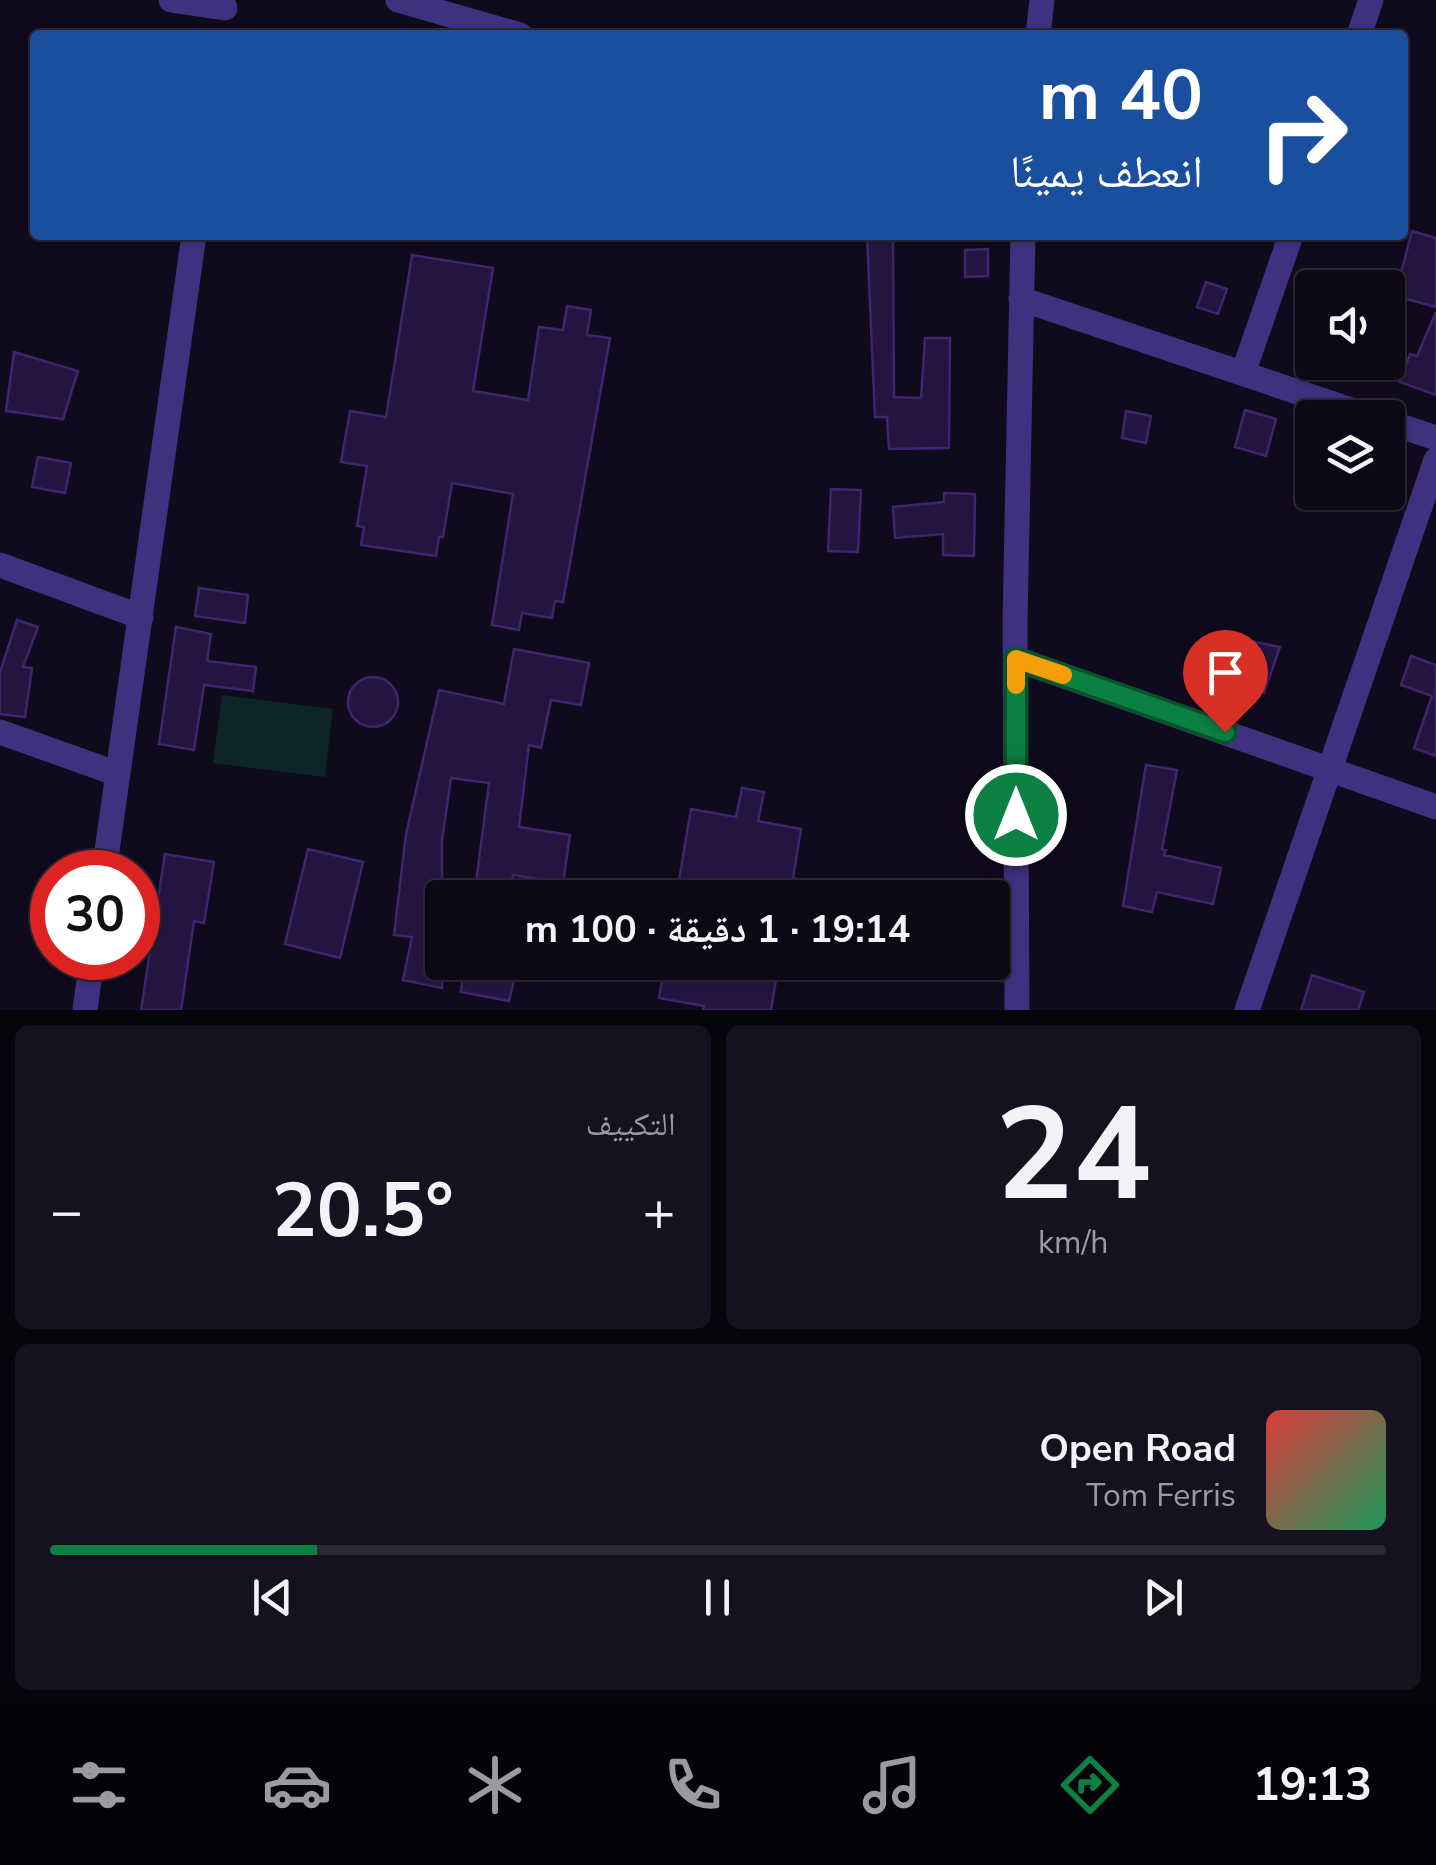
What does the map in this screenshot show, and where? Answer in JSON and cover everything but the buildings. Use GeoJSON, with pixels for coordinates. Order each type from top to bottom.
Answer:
{"type":"FeatureCollection","features":[{"type":"Feature","properties":{"kind":"street"},"geometry":{"type":"LineString","coordinates":[[171,0],[225,4],[222,30]]}},
{"type":"Feature","properties":{"kind":"street"},"geometry":{"type":"LineString","coordinates":[[398,0],[503,30]]}},
{"type":"Feature","properties":{"kind":"street"},"geometry":{"type":"LineString","coordinates":[[1039,30],[1042,0]]}},
{"type":"Feature","properties":{"kind":"street"},"geometry":{"type":"LineString","coordinates":[[1361,30],[1371,0]]}},
{"type":"Feature","properties":{"kind":"street"},"geometry":{"type":"LineString","coordinates":[[107,850],[193,240]]}},
{"type":"Feature","properties":{"kind":"street"},"geometry":{"type":"LineString","coordinates":[[1016,1010],[1022,240]]}},
{"type":"Feature","properties":{"kind":"street"},"geometry":{"type":"LineString","coordinates":[[1243,373],[1288,240]]}},
{"type":"Feature","properties":{"kind":"street"},"geometry":{"type":"LineString","coordinates":[[1022,300],[1322,400]]}},
{"type":"Feature","properties":{"kind":"street"},"geometry":{"type":"LineString","coordinates":[[1405,428],[1436,438]]}},
{"type":"Feature","properties":{"kind":"street"},"geometry":{"type":"LineString","coordinates":[[1247,1010],[1436,460]]}},
{"type":"Feature","properties":{"kind":"street"},"geometry":{"type":"LineString","coordinates":[[0,565],[140,617]]}},
{"type":"Feature","properties":{"kind":"street"},"geometry":{"type":"LineString","coordinates":[[1016,659],[1436,807]]}},
{"type":"Feature","properties":{"kind":"street"},"geometry":{"type":"LineString","coordinates":[[0,732],[118,774]]}},
{"type":"Feature","properties":{"kind":"street"},"geometry":{"type":"LineString","coordinates":[[84,1010],[89,980]]}},
{"type":"Feature","properties":{"kind":"green space"},"geometry":{"type":"Polygon","coordinates":[[[222,695],[333,709],[325,777],[213,763],[222,695]]]}},
{"type":"Feature","properties":{"kind":"slow traffic"},"geometry":{"type":"LineString","coordinates":[[1016,685],[1016,659],[1063,675]]}},
{"type":"Feature","properties":{"kind":"route"},"geometry":{"type":"LineString","coordinates":[[1016,815],[1016,659],[1225,732]]}}]}
